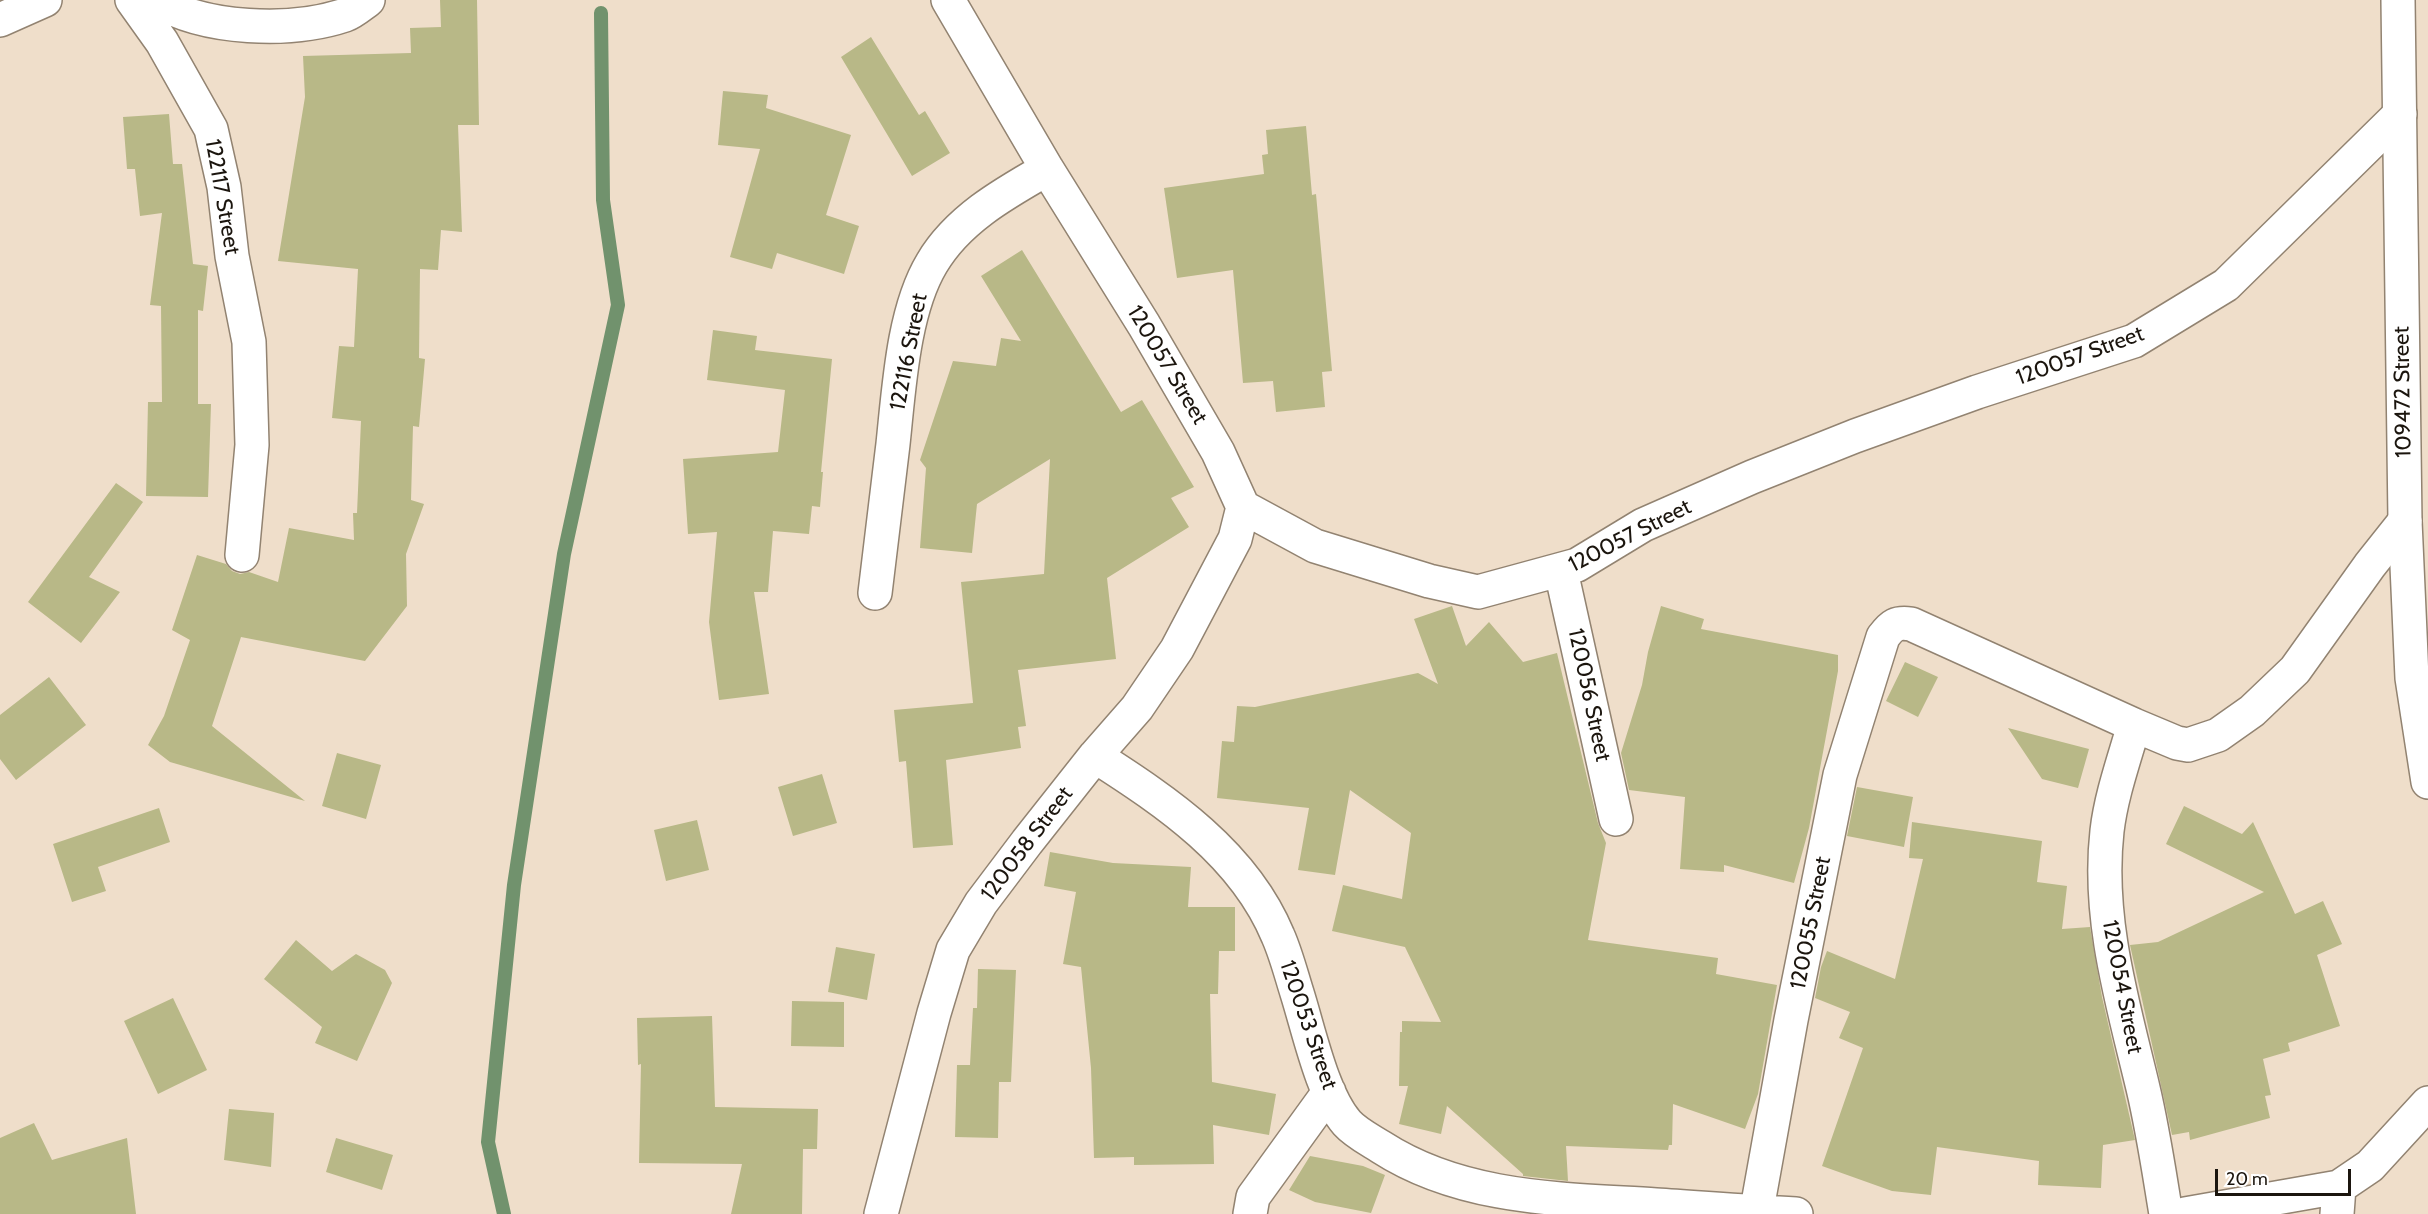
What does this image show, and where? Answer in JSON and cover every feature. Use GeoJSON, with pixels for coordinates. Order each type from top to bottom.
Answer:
{"type":"FeatureCollection","features":[{"type":"Feature","properties":{"kind":"street"},"geometry":{"type":"LineString","coordinates":[[0,20],[45,0]]}},
{"type":"Feature","properties":{"kind":"street","name":"122117 Street"},"geometry":{"type":"LineString","coordinates":[[132,0],[162,42],[211,129],[224,187],[232,256],[249,342],[252,445],[242,555]]}},
{"type":"Feature","properties":{"kind":"street"},"geometry":{"type":"LineString","coordinates":[[156,0],[173,10],[223,23],[268,26],[310,23],[346,14],[368,0]]}},
{"type":"Feature","properties":{"kind":"street","name":"120057 Street"},"geometry":{"type":"LineString","coordinates":[[948,0],[1218,452],[1243,507],[1315,546],[1429,581],[1478,592],[1577,565],[1643,525],[1752,477],[1977,392],[2134,341],[2226,285],[2400,114]]}},
{"type":"Feature","properties":{"kind":"street","name":"109472 Street"},"geometry":{"type":"LineString","coordinates":[[2398,0],[2405,521],[2412,678],[2428,782]]}},
{"type":"Feature","properties":{"kind":"street","name":"122116 Street"},"geometry":{"type":"LineString","coordinates":[[875,593],[901,369],[915,300],[932,262],[957,232],[985,206],[1047,169]]}},
{"type":"Feature","properties":{"kind":"street","name":"120058 Street"},"geometry":{"type":"LineString","coordinates":[[881,1214],[953,950],[981,903],[1095,756],[1137,708],[1177,649],[1235,539],[1243,507]]}},
{"type":"Feature","properties":{"kind":"street"},"geometry":{"type":"LineString","coordinates":[[2134,725],[2176,743],[2188,745],[2218,735],[2252,711],[2295,670],[2370,565],[2405,521]]}},
{"type":"Feature","properties":{"kind":"street","name":"120056 Street"},"geometry":{"type":"LineString","coordinates":[[1561,571],[1616,819]]}},
{"type":"Feature","properties":{"kind":"street","name":"120055 Street"},"geometry":{"type":"LineString","coordinates":[[1759,1212],[1757,1209],[1791,1020],[1840,775],[1883,637],[1891,626],[1899,623],[1911,624],[2134,725]]}},
{"type":"Feature","properties":{"kind":"street","name":"120054 Street"},"geometry":{"type":"LineString","coordinates":[[2134,725],[2107,830],[2105,881],[2108,926],[2115,973],[2144,1091],[2166,1214]]}},
{"type":"Feature","properties":{"kind":"street","name":"120053 Street"},"geometry":{"type":"LineString","coordinates":[[1095,756],[1144,787],[1185,818],[1243,876],[1262,904],[1278,936],[1329,1092],[1348,1123],[1359,1133],[1399,1158],[1454,1180],[1521,1196],[1663,1210],[1796,1214]]}},
{"type":"Feature","properties":{"kind":"street"},"geometry":{"type":"LineString","coordinates":[[1250,1214],[1253,1197],[1329,1092]]}},
{"type":"Feature","properties":{"kind":"street"},"geometry":{"type":"LineString","coordinates":[[2185,1214],[2338,1200],[2428,1103]]}},
{"type":"Feature","properties":{"kind":"building"},"geometry":{"type":"Polygon","coordinates":[[[440,0],[477,0],[479,125],[458,125],[462,232],[441,230],[438,270],[420,269],[419,358],[425,359],[419,427],[413,426],[411,500],[424,504],[406,554],[407,606],[365,661],[241,637],[212,726],[305,801],[170,762],[148,745],[164,716],[190,640],[172,630],[197,555],[226,564],[232,571],[240,574],[249,572],[278,582],[289,528],[354,540],[353,513],[357,513],[361,421],[332,418],[339,346],[354,347],[358,269],[278,261],[305,97],[303,56],[411,53],[410,28],[441,27],[440,0]]]}},
{"type":"Feature","properties":{"kind":"building"},"geometry":{"type":"Polygon","coordinates":[[[871,37],[919,115],[925,111],[950,153],[912,176],[841,57],[871,37]]]}},
{"type":"Feature","properties":{"kind":"building"},"geometry":{"type":"Polygon","coordinates":[[[723,91],[768,95],[766,108],[851,135],[826,215],[859,226],[844,274],[777,253],[772,269],[730,257],[760,149],[718,145],[723,91]]]}},
{"type":"Feature","properties":{"kind":"building"},"geometry":{"type":"Polygon","coordinates":[[[169,114],[173,164],[182,164],[193,264],[208,266],[203,311],[198,310],[198,404],[211,404],[208,497],[146,496],[148,402],[162,402],[161,306],[150,305],[162,213],[140,216],[135,169],[127,169],[123,117],[169,114]]]}},
{"type":"Feature","properties":{"kind":"building"},"geometry":{"type":"Polygon","coordinates":[[[1306,126],[1312,195],[1316,194],[1332,371],[1322,372],[1325,407],[1276,412],[1273,381],[1243,383],[1233,270],[1177,278],[1164,188],[1264,174],[1262,155],[1268,154],[1266,130],[1306,126]]]}},
{"type":"Feature","properties":{"kind":"building"},"geometry":{"type":"Polygon","coordinates":[[[1022,250],[1121,412],[1142,400],[1194,487],[1171,498],[1189,527],[1107,578],[1116,659],[1018,670],[1026,726],[1018,727],[1021,748],[946,760],[953,845],[913,848],[906,761],[899,762],[894,710],[973,703],[961,582],[1044,574],[1050,459],[977,504],[972,553],[920,548],[926,468],[920,460],[953,361],[996,366],[1001,338],[1021,341],[981,276],[1022,250]]]}},
{"type":"Feature","properties":{"kind":"building"},"geometry":{"type":"Polygon","coordinates":[[[713,330],[757,336],[755,350],[832,359],[821,472],[823,472],[820,507],[812,506],[809,534],[773,531],[768,592],[754,592],[769,694],[719,700],[709,622],[717,532],[688,534],[683,459],[778,452],[785,390],[707,380],[713,330]]]}},
{"type":"Feature","properties":{"kind":"building"},"geometry":{"type":"Polygon","coordinates":[[[116,483],[143,502],[89,577],[120,592],[81,643],[28,602],[116,483]]]}},
{"type":"Feature","properties":{"kind":"building"},"geometry":{"type":"Polygon","coordinates":[[[1452,606],[1466,646],[1489,622],[1523,662],[1557,653],[1598,823],[1606,843],[1588,940],[1718,958],[1716,974],[1777,985],[1758,1094],[1745,1129],[1673,1104],[1672,1145],[1669,1145],[1668,1150],[1566,1146],[1568,1181],[1523,1176],[1447,1106],[1441,1134],[1399,1124],[1408,1086],[1399,1086],[1402,1021],[1441,1022],[1405,947],[1332,931],[1343,885],[1402,899],[1411,833],[1350,790],[1335,875],[1298,870],[1309,808],[1217,798],[1222,741],[1234,742],[1237,706],[1255,707],[1418,673],[1438,684],[1414,619],[1452,606]]]}},
{"type":"Feature","properties":{"kind":"building"},"geometry":{"type":"Polygon","coordinates":[[[1661,606],[1704,619],[1701,629],[1838,655],[1838,671],[1809,828],[1794,883],[1724,865],[1724,872],[1680,869],[1685,797],[1629,790],[1621,753],[1642,685],[1648,652],[1661,606]]]}},
{"type":"Feature","properties":{"kind":"building"},"geometry":{"type":"Polygon","coordinates":[[[1905,662],[1938,677],[1918,717],[1886,701],[1905,662]]]}},
{"type":"Feature","properties":{"kind":"building"},"geometry":{"type":"Polygon","coordinates":[[[49,677],[86,725],[16,780],[0,759],[0,715],[49,677]]]}},
{"type":"Feature","properties":{"kind":"building"},"geometry":{"type":"Polygon","coordinates":[[[2008,728],[2089,749],[2078,788],[2042,779],[2008,728]]]}},
{"type":"Feature","properties":{"kind":"building"},"geometry":{"type":"Polygon","coordinates":[[[337,753],[381,765],[366,819],[322,806],[337,753]]]}},
{"type":"Feature","properties":{"kind":"building"},"geometry":{"type":"Polygon","coordinates":[[[822,774],[837,823],[793,836],[778,787],[822,774]]]}},
{"type":"Feature","properties":{"kind":"building"},"geometry":{"type":"Polygon","coordinates":[[[1857,787],[1913,797],[1904,847],[1847,836],[1857,787]]]}},
{"type":"Feature","properties":{"kind":"building"},"geometry":{"type":"Polygon","coordinates":[[[2184,806],[2242,834],[2253,822],[2295,914],[2323,901],[2342,944],[2317,955],[2340,1026],[2288,1043],[2290,1051],[2263,1059],[2271,1095],[2265,1096],[2270,1118],[2190,1140],[2189,1132],[2172,1135],[2130,945],[2158,942],[2264,892],[2166,844],[2184,806]]]}},
{"type":"Feature","properties":{"kind":"building"},"geometry":{"type":"Polygon","coordinates":[[[159,808],[170,842],[98,867],[106,891],[72,902],[53,844],[159,808]]]}},
{"type":"Feature","properties":{"kind":"building"},"geometry":{"type":"Polygon","coordinates":[[[697,820],[709,870],[666,881],[654,830],[697,820]]]}},
{"type":"Feature","properties":{"kind":"building"},"geometry":{"type":"Polygon","coordinates":[[[1912,822],[2042,841],[2037,882],[2067,886],[2062,929],[2090,927],[2102,997],[2135,1140],[2103,1145],[2101,1188],[2038,1185],[2039,1161],[1937,1147],[1931,1195],[1892,1191],[1822,1166],[1863,1048],[1839,1038],[1850,1012],[1815,998],[1821,967],[1827,951],[1895,979],[1923,859],[1909,858],[1912,822]]]}},
{"type":"Feature","properties":{"kind":"building"},"geometry":{"type":"Polygon","coordinates":[[[1050,852],[1113,863],[1191,867],[1188,907],[1235,907],[1235,951],[1219,951],[1218,994],[1210,994],[1212,1082],[1276,1094],[1269,1135],[1213,1125],[1214,1164],[1134,1165],[1134,1157],[1094,1158],[1091,1068],[1081,967],[1063,964],[1076,892],[1044,886],[1050,852]]]}},
{"type":"Feature","properties":{"kind":"building"},"geometry":{"type":"Polygon","coordinates":[[[296,940],[332,971],[356,954],[385,970],[392,983],[357,1061],[315,1043],[322,1027],[264,979],[296,940]]]}},
{"type":"Feature","properties":{"kind":"building"},"geometry":{"type":"Polygon","coordinates":[[[836,947],[875,954],[867,1000],[828,992],[836,947]]]}},
{"type":"Feature","properties":{"kind":"building"},"geometry":{"type":"Polygon","coordinates":[[[978,969],[1016,970],[1011,1082],[999,1082],[998,1138],[955,1137],[957,1065],[970,1065],[973,1008],[977,1008],[978,969]]]}},
{"type":"Feature","properties":{"kind":"building"},"geometry":{"type":"Polygon","coordinates":[[[173,998],[207,1070],[158,1094],[124,1021],[173,998]]]}},
{"type":"Feature","properties":{"kind":"building"},"geometry":{"type":"Polygon","coordinates":[[[792,1001],[844,1002],[844,1047],[791,1046],[792,1001]]]}},
{"type":"Feature","properties":{"kind":"building"},"geometry":{"type":"Polygon","coordinates":[[[712,1016],[715,1107],[818,1109],[817,1149],[803,1149],[802,1214],[731,1214],[742,1164],[639,1163],[641,1064],[638,1065],[637,1018],[712,1016]]]}},
{"type":"Feature","properties":{"kind":"building"},"geometry":{"type":"Polygon","coordinates":[[[229,1109],[274,1113],[271,1167],[224,1160],[229,1109]]]}},
{"type":"Feature","properties":{"kind":"building"},"geometry":{"type":"Polygon","coordinates":[[[34,1123],[52,1160],[127,1138],[136,1214],[0,1214],[0,1138],[34,1123]]]}},
{"type":"Feature","properties":{"kind":"building"},"geometry":{"type":"Polygon","coordinates":[[[336,1138],[393,1155],[382,1190],[326,1172],[336,1138]]]}},
{"type":"Feature","properties":{"kind":"building"},"geometry":{"type":"Polygon","coordinates":[[[1310,1156],[1363,1166],[1385,1175],[1371,1213],[1315,1202],[1289,1190],[1310,1156]]]}},
{"type":"Feature","properties":{"kind":"waterway"},"geometry":{"type":"LineString","coordinates":[[504,1214],[488,1142],[514,885],[564,554],[618,305],[603,200],[601,13]]}}]}
